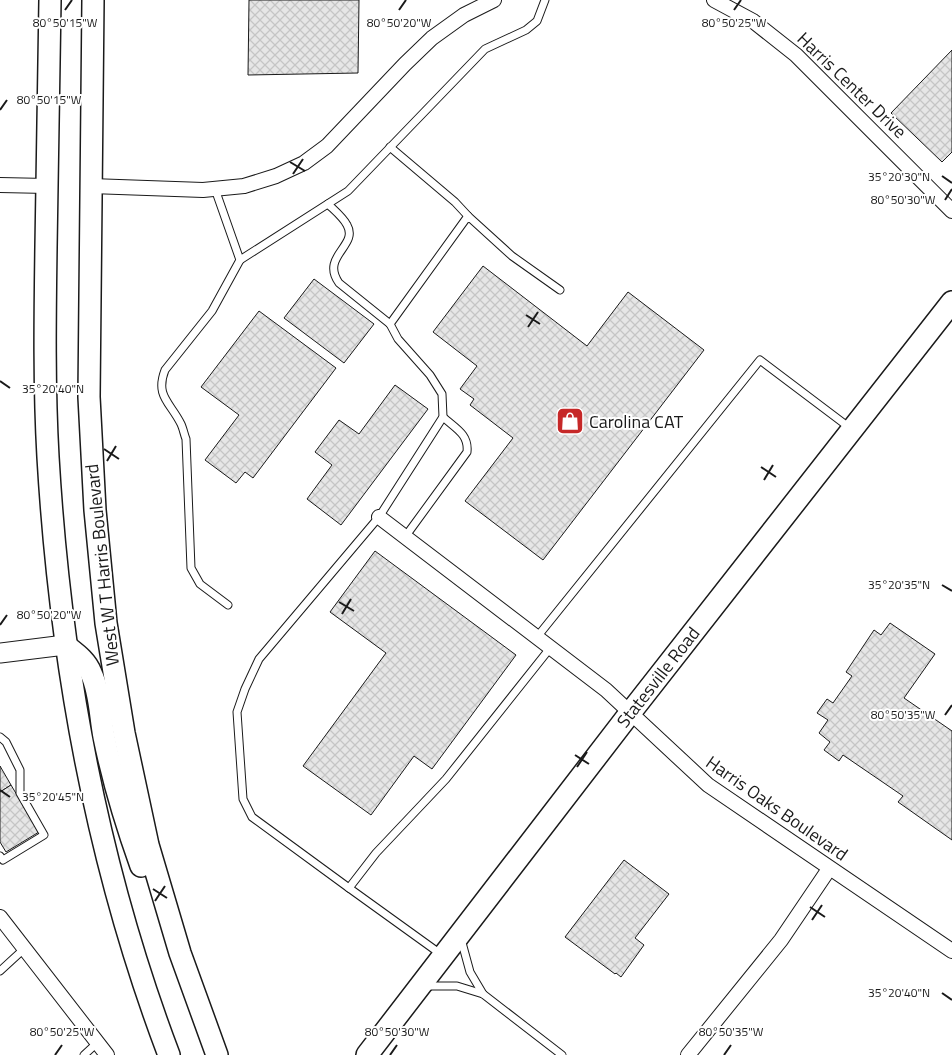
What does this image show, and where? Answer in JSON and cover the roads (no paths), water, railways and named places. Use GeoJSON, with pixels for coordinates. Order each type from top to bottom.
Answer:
{"type":"FeatureCollection","features":[{"type":"Feature","properties":{"kind":"main road"},"geometry":{"type":"LineString","coordinates":[[50,0],[45,341],[48,455],[54,542],[66,645],[81,741],[106,856],[138,967],[169,1055]]}},
{"type":"Feature","properties":{"kind":"main road","name":"West W T Harris Boulevard"},"geometry":{"type":"LineString","coordinates":[[93,0],[88,341],[90,434],[105,614],[119,705],[148,845],[180,953],[217,1055]]}},
{"type":"Feature","properties":{"kind":"main road","name":"Statesville Road"},"geometry":{"type":"LineString","coordinates":[[367,1055],[630,713],[952,302]]}},
{"type":"Feature","properties":{"kind":"main road"},"geometry":{"type":"LineString","coordinates":[[66,645],[86,664],[95,681],[104,736],[129,830],[144,874],[180,953]]}},
{"type":"Feature","properties":{"kind":"main road"},"geometry":{"type":"LineString","coordinates":[[0,653],[66,645]]}},
{"type":"Feature","properties":{"kind":"street"},"geometry":{"type":"LineString","coordinates":[[91,186],[203,190],[244,186],[276,176],[304,163],[327,146],[432,38],[464,14],[494,0]]}},
{"type":"Feature","properties":{"kind":"street","name":"Harris Center Drive"},"geometry":{"type":"LineString","coordinates":[[714,0],[753,21],[796,55],[952,211]]}},
{"type":"Feature","properties":{"kind":"street"},"geometry":{"type":"LineString","coordinates":[[0,185],[47,186]]}},
{"type":"Feature","properties":{"kind":"street","name":"Harris Oaks Boulevard"},"geometry":{"type":"LineString","coordinates":[[379,517],[606,690],[708,785],[952,951]]}},
{"type":"Feature","properties":{"kind":"street"},"geometry":{"type":"LineString","coordinates":[[688,1055],[781,940],[829,869]]}},
{"type":"Feature","properties":{"kind":"street"},"geometry":{"type":"LineString","coordinates":[[0,917],[106,1055]]}},
{"type":"Feature","properties":{"kind":"lane"},"geometry":{"type":"LineString","coordinates":[[228,605],[200,584],[191,568],[186,439],[182,424],[162,392],[161,381],[165,370],[212,311],[240,260],[348,192],[485,49],[526,30],[537,21],[545,0]]}},
{"type":"Feature","properties":{"kind":"lane"},"geometry":{"type":"LineString","coordinates":[[390,147],[456,202],[468,216],[512,256],[560,290]]}},
{"type":"Feature","properties":{"kind":"lane"},"geometry":{"type":"LineString","coordinates":[[215,189],[240,260]]}},
{"type":"Feature","properties":{"kind":"lane"},"geometry":{"type":"LineString","coordinates":[[328,204],[347,223],[350,231],[348,241],[335,259],[333,266],[334,275],[339,282],[390,324],[398,339],[430,375],[442,394],[443,417],[379,517],[259,659],[237,712],[243,800],[252,817],[444,956]]}},
{"type":"Feature","properties":{"kind":"lane"},"geometry":{"type":"LineString","coordinates":[[390,324],[468,216]]}},
{"type":"Feature","properties":{"kind":"lane"},"geometry":{"type":"LineString","coordinates":[[537,637],[760,360],[853,429]]}},
{"type":"Feature","properties":{"kind":"lane"},"geometry":{"type":"LineString","coordinates":[[405,537],[467,452],[468,443],[463,434],[443,417]]}},
{"type":"Feature","properties":{"kind":"lane"},"geometry":{"type":"LineString","coordinates":[[349,888],[376,853],[446,779],[551,647]]}},
{"type":"Feature","properties":{"kind":"lane"},"geometry":{"type":"LineString","coordinates":[[0,737],[6,742],[20,770],[19,794],[44,835],[1,859]]}},
{"type":"Feature","properties":{"kind":"lane"},"geometry":{"type":"LineString","coordinates":[[460,935],[470,972],[483,994]]}},
{"type":"Feature","properties":{"kind":"lane"},"geometry":{"type":"LineString","coordinates":[[0,971],[25,948]]}},
{"type":"Feature","properties":{"kind":"lane"},"geometry":{"type":"LineString","coordinates":[[421,986],[457,986],[483,994],[562,1055]]}},
{"type":"Feature","properties":{"kind":"lane"},"geometry":{"type":"LineString","coordinates":[[84,1055],[97,1042]]}},
{"type":"Feature","properties":{"kind":"place","name":"Carolina CAT"},"geometry":{"type":"Point","coordinates":[570,421]}}]}
